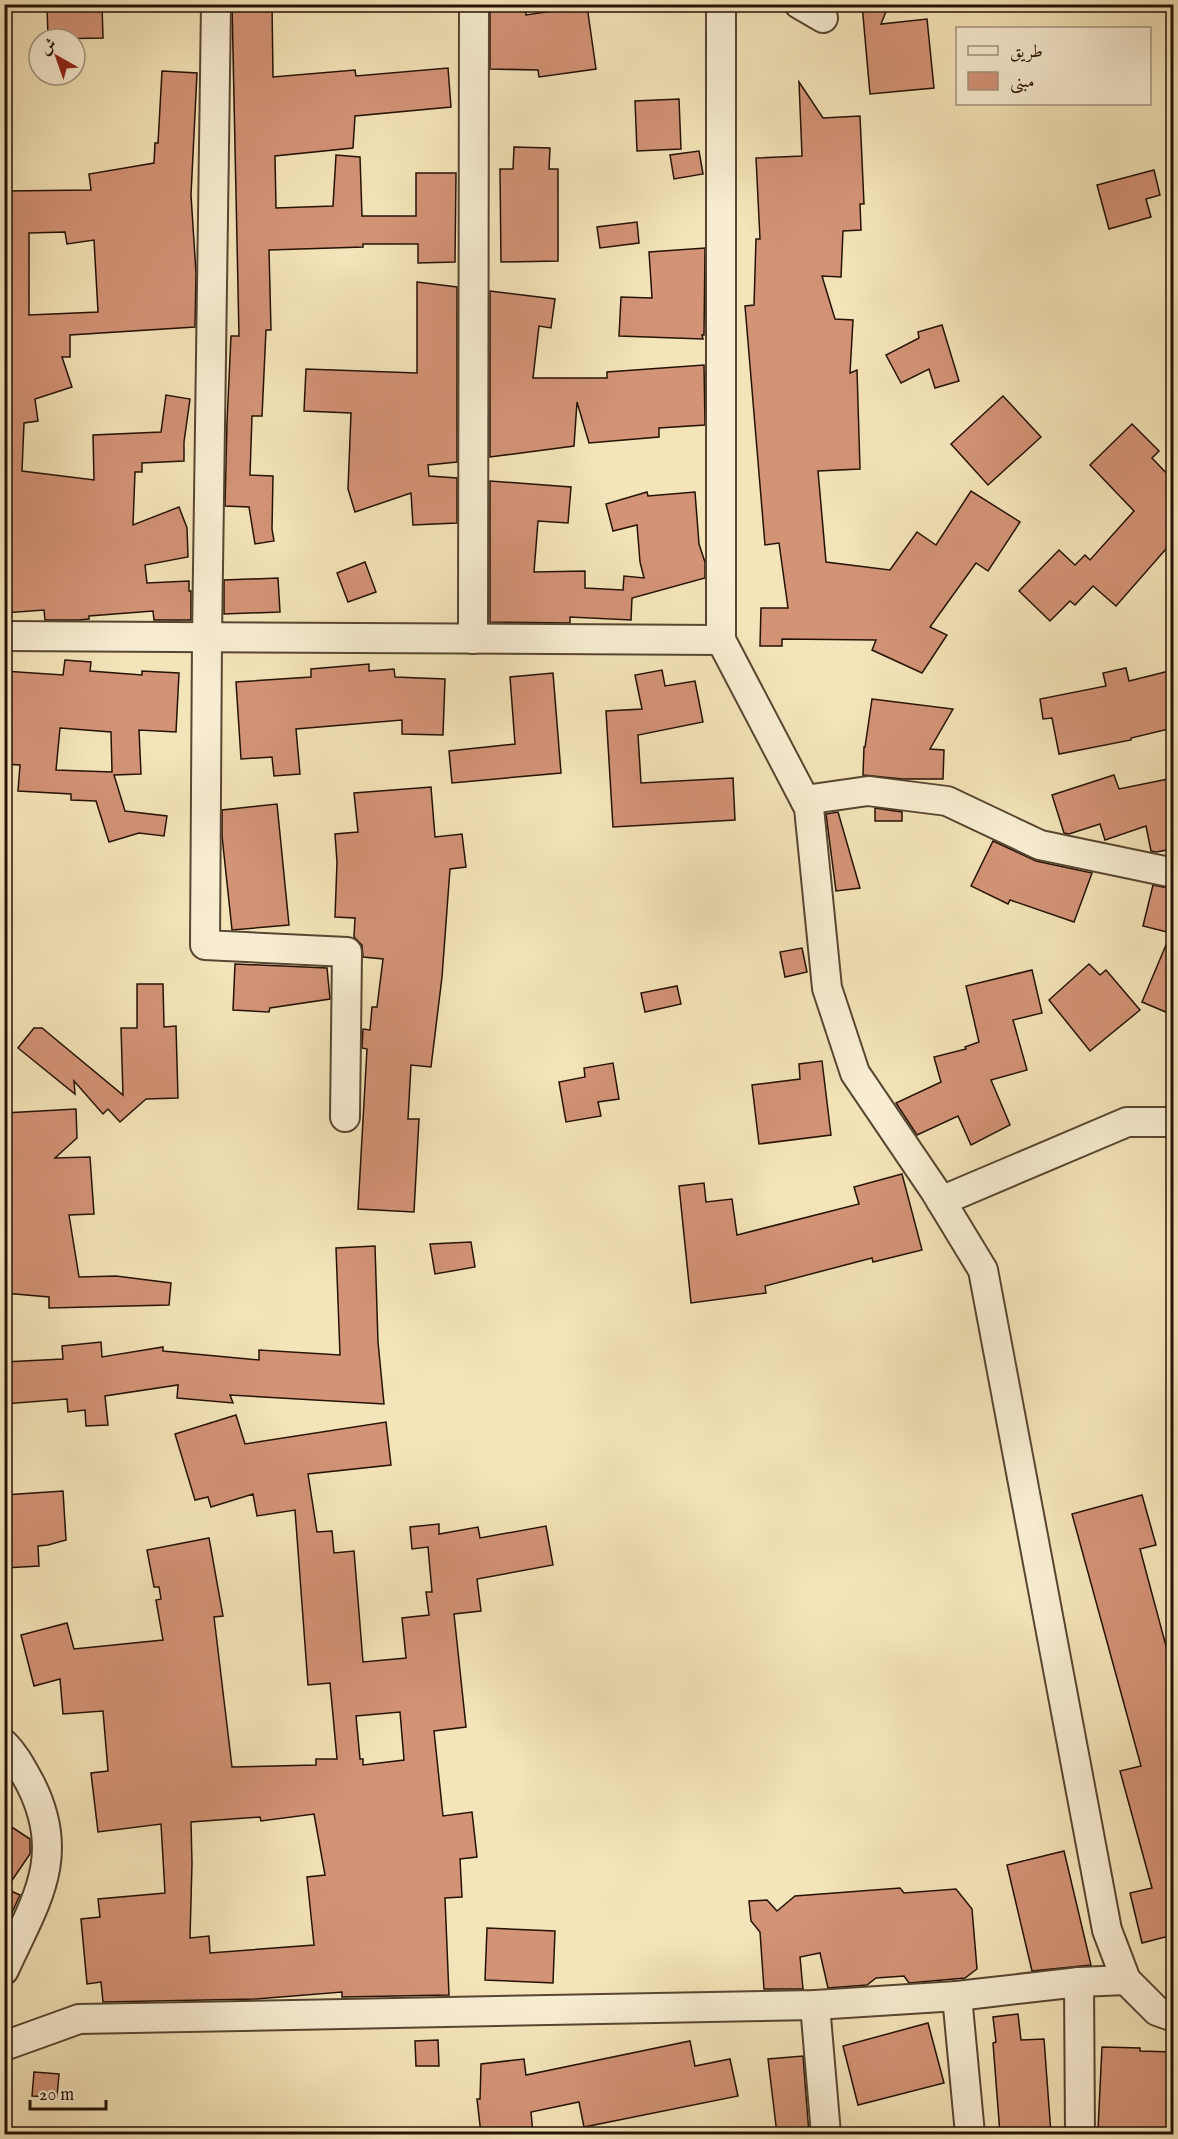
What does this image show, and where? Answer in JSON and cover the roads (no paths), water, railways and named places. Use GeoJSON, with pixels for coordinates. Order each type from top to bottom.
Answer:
{"type":"FeatureCollection","features":[{"type":"Feature","properties":{"kind":"street"},"geometry":{"type":"LineString","coordinates":[[216,4],[205,945],[347,951],[345,1117]]}},
{"type":"Feature","properties":{"kind":"street"},"geometry":{"type":"LineString","coordinates":[[473,639],[474,4]]}},
{"type":"Feature","properties":{"kind":"street"},"geometry":{"type":"LineString","coordinates":[[721,4],[721,640],[809,808],[827,988],[855,1073],[941,1201],[982,1270],[1107,1930],[1126,1980],[1157,2011],[1173,2017]]}},
{"type":"Feature","properties":{"kind":"street"},"geometry":{"type":"LineString","coordinates":[[4,636],[721,640]]}},
{"type":"Feature","properties":{"kind":"street"},"geometry":{"type":"LineString","coordinates":[[805,800],[868,791],[947,801],[1040,845],[1173,873]]}},
{"type":"Feature","properties":{"kind":"street"},"geometry":{"type":"LineString","coordinates":[[941,1201],[1127,1122],[1173,1122]]}},
{"type":"Feature","properties":{"kind":"street"},"geometry":{"type":"LineString","coordinates":[[4,1744],[15,1755],[40,1803],[49,1846],[43,1885],[4,1970]]}},
{"type":"Feature","properties":{"kind":"street"},"geometry":{"type":"LineString","coordinates":[[4,2046],[79,2019],[815,2005],[957,1996],[1079,1982],[1126,1980]]}},
{"type":"Feature","properties":{"kind":"street"},"geometry":{"type":"LineString","coordinates":[[1079,1982],[1080,2134]]}},
{"type":"Feature","properties":{"kind":"street"},"geometry":{"type":"LineString","coordinates":[[957,1996],[970,2134]]}},
{"type":"Feature","properties":{"kind":"street"},"geometry":{"type":"LineString","coordinates":[[815,2005],[826,2134]]}}]}
